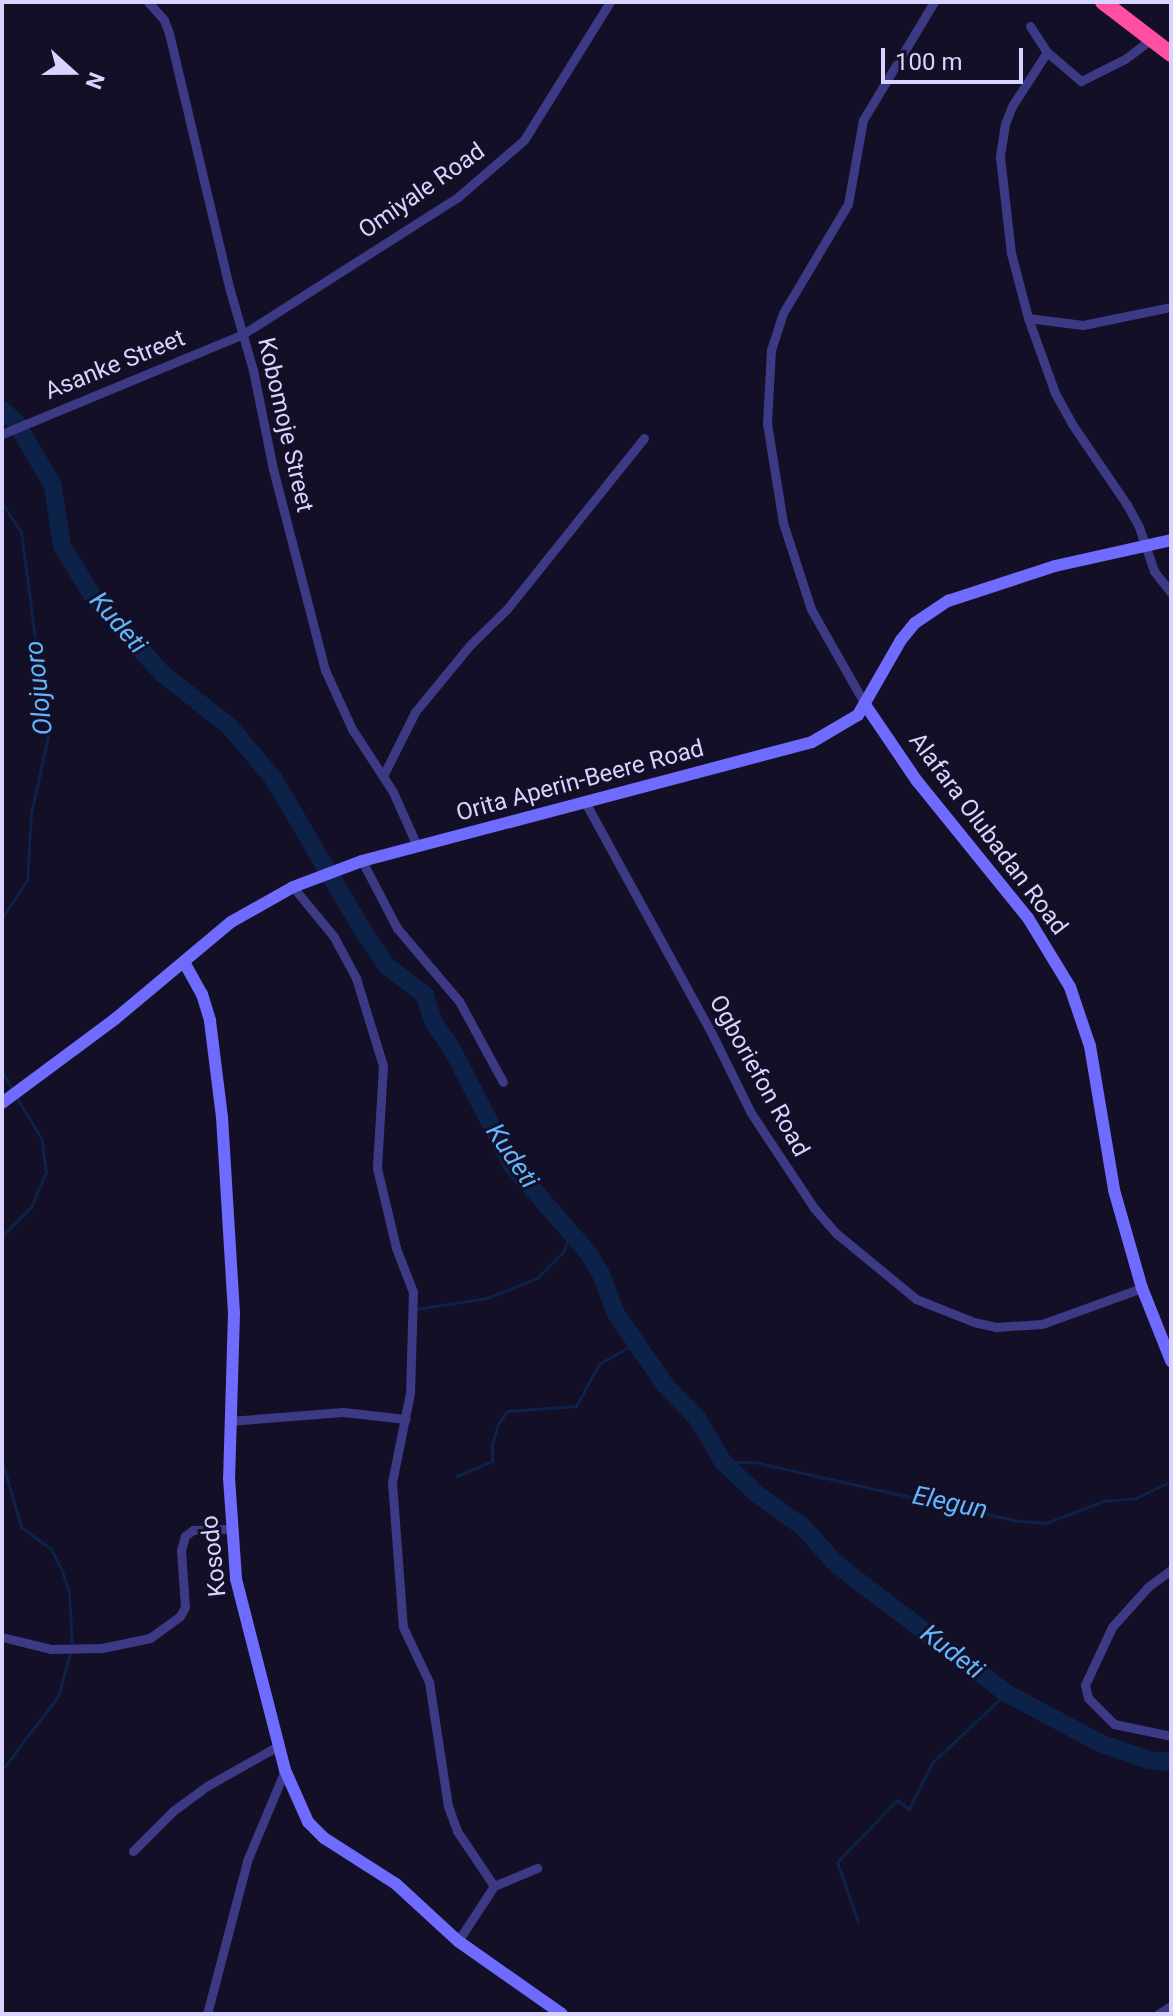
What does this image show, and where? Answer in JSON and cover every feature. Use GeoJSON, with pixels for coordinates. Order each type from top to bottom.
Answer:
{"type":"FeatureCollection","features":[{"type":"Feature","properties":{"kind":"highway"},"geometry":{"type":"LineString","coordinates":[[1103,2],[1171,54]]}},
{"type":"Feature","properties":{"kind":"highway"},"geometry":{"type":"LineString","coordinates":[[1121,2],[1171,38]]}},
{"type":"Feature","properties":{"kind":"main road","name":"Orita Aperin-Beere Road"},"geometry":{"type":"LineString","coordinates":[[4,1102],[231,922],[293,887],[362,861],[812,742],[849,724],[866,706],[901,640],[915,623],[948,601],[1055,566],[1171,540]]}},
{"type":"Feature","properties":{"kind":"main road","name":"Alafara Olubadan Road"},"geometry":{"type":"LineString","coordinates":[[866,706],[917,781],[1028,918],[1070,987],[1084,1021],[1114,1190],[1142,1288],[1171,1361]]}},
{"type":"Feature","properties":{"kind":"main road","name":"Kosodo"},"geometry":{"type":"LineString","coordinates":[[184,962],[202,994],[216,1052],[234,1313],[229,1421],[231,1529],[243,1611],[285,1770],[303,1812],[324,1838],[396,1884],[458,1941],[562,2014]]}},
{"type":"Feature","properties":{"kind":"street","name":"Kobomoje Street"},"geometry":{"type":"LineString","coordinates":[[148,2],[164,20],[169,33],[316,642],[334,693],[383,776],[417,846]]}},
{"type":"Feature","properties":{"kind":"street","name":"Omiyale Road"},"geometry":{"type":"LineString","coordinates":[[243,334],[427,218],[498,165],[539,120],[610,2]]}},
{"type":"Feature","properties":{"kind":"street"},"geometry":{"type":"LineString","coordinates":[[866,706],[811,609],[783,523],[767,423],[769,362],[783,313],[848,204],[863,120],[934,2]]}},
{"type":"Feature","properties":{"kind":"street"},"geometry":{"type":"LineString","coordinates":[[1030,26],[1047,52],[1081,81],[1125,59],[1153,38]]}},
{"type":"Feature","properties":{"kind":"street"},"geometry":{"type":"LineString","coordinates":[[1047,52],[1012,106],[1005,124],[1000,157],[1011,253],[1028,318],[1055,393],[1072,424],[1127,505],[1154,571],[1171,593]]}},
{"type":"Feature","properties":{"kind":"street"},"geometry":{"type":"LineString","coordinates":[[1028,318],[1083,325],[1171,307]]}},
{"type":"Feature","properties":{"kind":"street","name":"Asanke Street"},"geometry":{"type":"LineString","coordinates":[[2,434],[243,334]]}},
{"type":"Feature","properties":{"kind":"street"},"geometry":{"type":"LineString","coordinates":[[383,776],[415,712],[470,645],[507,609],[644,438]]}},
{"type":"Feature","properties":{"kind":"street","name":"Ogboriefon Road"},"geometry":{"type":"LineString","coordinates":[[585,802],[711,1032],[751,1113],[814,1208],[837,1234],[916,1299],[996,1327],[1042,1324],[1142,1288]]}},
{"type":"Feature","properties":{"kind":"street"},"geometry":{"type":"LineString","coordinates":[[362,861],[397,928],[459,1001],[503,1082]]}},
{"type":"Feature","properties":{"kind":"street"},"geometry":{"type":"LineString","coordinates":[[293,887],[334,937],[356,978],[383,1066],[377,1168],[396,1248],[413,1292],[412,1370],[406,1419],[392,1482],[403,1627],[429,1682],[448,1806],[457,1831],[494,1886]]}},
{"type":"Feature","properties":{"kind":"street"},"geometry":{"type":"LineString","coordinates":[[229,1421],[343,1412],[406,1419]]}},
{"type":"Feature","properties":{"kind":"street"},"geometry":{"type":"LineString","coordinates":[[2,1637],[51,1649],[102,1648],[150,1638],[180,1616],[185,1607],[181,1550],[185,1536],[193,1530],[231,1529]]}},
{"type":"Feature","properties":{"kind":"street"},"geometry":{"type":"LineString","coordinates":[[1171,1570],[1148,1587],[1112,1627],[1085,1685],[1088,1698],[1114,1724],[1171,1736]]}},
{"type":"Feature","properties":{"kind":"street"},"geometry":{"type":"LineString","coordinates":[[133,1851],[173,1811],[207,1786],[278,1746]]}},
{"type":"Feature","properties":{"kind":"street"},"geometry":{"type":"LineString","coordinates":[[207,2014],[247,1861],[285,1770]]}},
{"type":"Feature","properties":{"kind":"street"},"geometry":{"type":"LineString","coordinates":[[458,1941],[494,1886],[537,1868]]}},
{"type":"Feature","properties":{"kind":"street"},"geometry":{"type":"LineString","coordinates":[[1158,2014],[1171,2006]]}},
{"type":"Feature","properties":{"kind":"waterway","name":"Kudeti"},"geometry":{"type":"LineString","coordinates":[[2,410],[16,422],[53,486],[62,546],[92,595],[163,674],[230,727],[273,778],[387,966],[425,995],[433,1021],[452,1049],[511,1164],[588,1253],[600,1272],[616,1314],[666,1386],[697,1418],[723,1462],[758,1495],[803,1527],[836,1564],[1006,1693],[1100,1743],[1149,1760],[1171,1762]]}},
{"type":"Feature","properties":{"kind":"waterway","name":"Olojuoro"},"geometry":{"type":"LineString","coordinates":[[2,503],[21,532],[48,736],[31,813],[27,880],[2,918]]}},
{"type":"Feature","properties":{"kind":"waterway","name":"Olojuoro"},"geometry":{"type":"LineString","coordinates":[[2,1071],[14,1092]]}},
{"type":"Feature","properties":{"kind":"waterway","name":"Olojuoro"},"geometry":{"type":"LineString","coordinates":[[2,1236],[31,1207],[46,1172],[41,1138],[17,1098]]}},
{"type":"Feature","properties":{"kind":"waterway"},"geometry":{"type":"LineString","coordinates":[[416,1309],[487,1298],[537,1278],[562,1253],[572,1233]]}},
{"type":"Feature","properties":{"kind":"waterway"},"geometry":{"type":"LineString","coordinates":[[457,1476],[492,1461],[492,1444],[498,1424],[507,1411],[576,1406],[599,1364],[637,1342]]}},
{"type":"Feature","properties":{"kind":"waterway","name":"Olojuoro"},"geometry":{"type":"LineString","coordinates":[[2,1461],[21,1527],[51,1549],[62,1571],[69,1593],[72,1646],[58,1696],[2,1770]]}},
{"type":"Feature","properties":{"kind":"waterway","name":"Elegun"},"geometry":{"type":"LineString","coordinates":[[723,1462],[754,1462],[1019,1521],[1046,1523],[1103,1501],[1136,1498],[1171,1481]]}},
{"type":"Feature","properties":{"kind":"waterway"},"geometry":{"type":"LineString","coordinates":[[858,1922],[837,1862],[897,1800],[909,1809],[932,1763],[1006,1693]]}}]}
